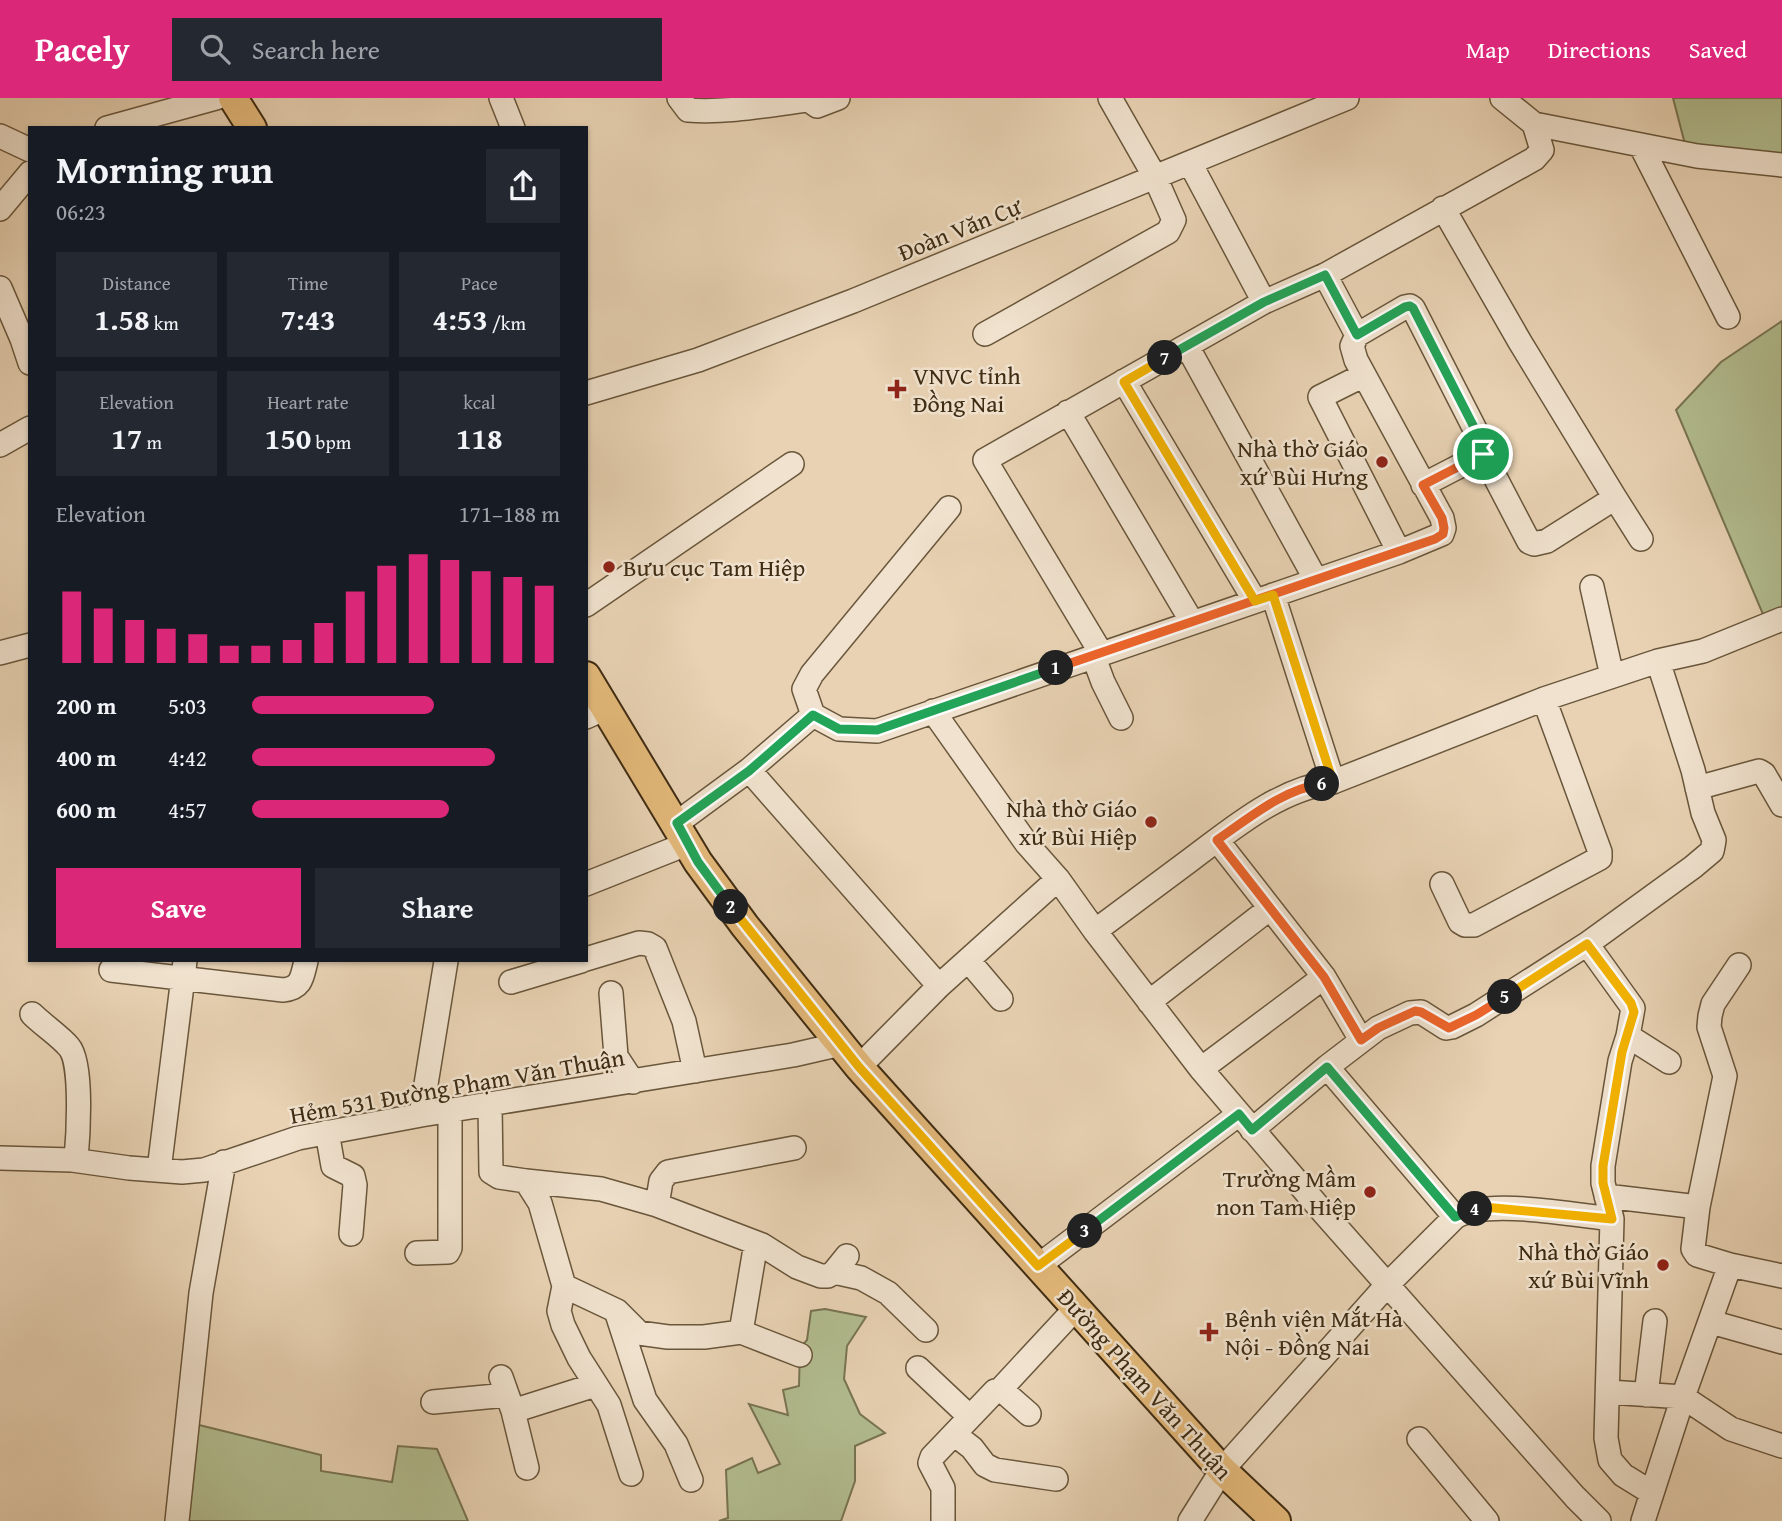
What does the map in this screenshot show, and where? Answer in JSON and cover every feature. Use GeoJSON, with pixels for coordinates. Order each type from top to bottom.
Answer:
{"type":"FeatureCollection","features":[{"type":"Feature","properties":{"kind":"main road"},"geometry":{"type":"LineString","coordinates":[[233,98],[251,126]]}},
{"type":"Feature","properties":{"kind":"main road","name":"Đường Phạm Văn Thuận"},"geometry":{"type":"LineString","coordinates":[[588,683],[596,712],[683,833],[698,862],[745,926],[859,1067],[1222,1470],[1276,1521]]}},
{"type":"Feature","properties":{"kind":"street"},"geometry":{"type":"LineString","coordinates":[[114,126],[216,98]]}},
{"type":"Feature","properties":{"kind":"street"},"geometry":{"type":"LineString","coordinates":[[501,98],[512,126]]}},
{"type":"Feature","properties":{"kind":"street"},"geometry":{"type":"LineString","coordinates":[[679,98],[688,110],[696,111],[740,109],[807,99],[817,106],[838,98]]}},
{"type":"Feature","properties":{"kind":"street"},"geometry":{"type":"LineString","coordinates":[[985,334],[1168,232],[1174,220],[1155,177],[1110,98]]}},
{"type":"Feature","properties":{"kind":"street","name":"Đoàn Văn Cự"},"geometry":{"type":"LineString","coordinates":[[588,392],[721,351],[879,290],[1347,98]]}},
{"type":"Feature","properties":{"kind":"street"},"geometry":{"type":"LineString","coordinates":[[1502,98],[1535,124],[1697,156],[1782,165]]}},
{"type":"Feature","properties":{"kind":"street"},"geometry":{"type":"LineString","coordinates":[[1121,718],[1103,682],[1097,654],[985,460],[1264,302],[1325,275],[1443,208],[1488,186],[1540,154],[1542,145],[1535,124]]}},
{"type":"Feature","properties":{"kind":"street"},"geometry":{"type":"LineString","coordinates":[[0,136],[28,149]]}},
{"type":"Feature","properties":{"kind":"street"},"geometry":{"type":"LineString","coordinates":[[1641,146],[1728,317]]}},
{"type":"Feature","properties":{"kind":"street"},"geometry":{"type":"LineString","coordinates":[[1190,163],[1264,302]]}},
{"type":"Feature","properties":{"kind":"street"},"geometry":{"type":"LineString","coordinates":[[0,209],[28,175]]}},
{"type":"Feature","properties":{"kind":"street"},"geometry":{"type":"LineString","coordinates":[[1443,208],[1520,342],[1641,539]]}},
{"type":"Feature","properties":{"kind":"street"},"geometry":{"type":"LineString","coordinates":[[1325,275],[1357,335]]}},
{"type":"Feature","properties":{"kind":"street"},"geometry":{"type":"LineString","coordinates":[[0,288],[28,358]]}},
{"type":"Feature","properties":{"kind":"street"},"geometry":{"type":"LineString","coordinates":[[949,508],[812,674],[804,689],[813,715],[839,729],[877,730],[1399,552],[1443,534],[1442,518],[1352,350],[1357,335],[1405,307],[1413,308],[1479,437],[1485,451],[1483,454],[1529,542],[1535,544],[1547,541],[1615,498]]}},
{"type":"Feature","properties":{"kind":"street"},"geometry":{"type":"LineString","coordinates":[[1187,346],[1316,580]]}},
{"type":"Feature","properties":{"kind":"street"},"geometry":{"type":"LineString","coordinates":[[1364,375],[1320,397],[1399,552]]}},
{"type":"Feature","properties":{"kind":"street"},"geometry":{"type":"LineString","coordinates":[[1124,382],[1264,598],[1333,782]]}},
{"type":"Feature","properties":{"kind":"street"},"geometry":{"type":"LineString","coordinates":[[1069,412],[1192,622]]}},
{"type":"Feature","properties":{"kind":"street"},"geometry":{"type":"LineString","coordinates":[[0,445],[28,429]]}},
{"type":"Feature","properties":{"kind":"street"},"geometry":{"type":"LineString","coordinates":[[1423,485],[1483,454]]}},
{"type":"Feature","properties":{"kind":"street"},"geometry":{"type":"LineString","coordinates":[[588,604],[792,464]]}},
{"type":"Feature","properties":{"kind":"street"},"geometry":{"type":"LineString","coordinates":[[1592,587],[1612,676]]}},
{"type":"Feature","properties":{"kind":"street"},"geometry":{"type":"LineString","coordinates":[[1095,931],[1217,840],[1262,809],[1296,792],[1333,782],[1544,699],[1658,661],[1703,652],[1782,619]]}},
{"type":"Feature","properties":{"kind":"street"},"geometry":{"type":"LineString","coordinates":[[0,653],[28,646]]}},
{"type":"Feature","properties":{"kind":"street"},"geometry":{"type":"LineString","coordinates":[[1038,1266],[1327,1067],[1378,1028],[1415,1011],[1446,1028],[1476,1015],[1587,944],[1712,851],[1714,839],[1703,813],[1658,661]]}},
{"type":"Feature","properties":{"kind":"street"},"geometry":{"type":"LineString","coordinates":[[1442,884],[1460,922],[1474,925],[1600,858],[1544,699]]}},
{"type":"Feature","properties":{"kind":"street"},"geometry":{"type":"LineString","coordinates":[[933,710],[1027,844],[1058,879],[1149,1002],[1245,1122],[1599,1521]]}},
{"type":"Feature","properties":{"kind":"street"},"geometry":{"type":"LineString","coordinates":[[588,883],[683,833],[813,715]]}},
{"type":"Feature","properties":{"kind":"street"},"geometry":{"type":"LineString","coordinates":[[749,771],[939,986]]}},
{"type":"Feature","properties":{"kind":"street"},"geometry":{"type":"LineString","coordinates":[[1697,788],[1759,771],[1764,774],[1782,805]]}},
{"type":"Feature","properties":{"kind":"street"},"geometry":{"type":"LineString","coordinates":[[1217,840],[1324,977],[1361,1040]]}},
{"type":"Feature","properties":{"kind":"street"},"geometry":{"type":"LineString","coordinates":[[859,1067],[939,986],[1058,879]]}},
{"type":"Feature","properties":{"kind":"street"},"geometry":{"type":"LineString","coordinates":[[1149,1002],[1269,909]]}},
{"type":"Feature","properties":{"kind":"street"},"geometry":{"type":"LineString","coordinates":[[588,958],[639,943],[655,948],[684,1021],[695,1071]]}},
{"type":"Feature","properties":{"kind":"street"},"geometry":{"type":"LineString","coordinates":[[1587,944],[1633,1008],[1622,1052],[1603,1166],[1603,1183],[1612,1219],[1606,1438],[1610,1460],[1623,1475],[1652,1493]]}},
{"type":"Feature","properties":{"kind":"street"},"geometry":{"type":"LineString","coordinates":[[968,960],[1001,999]]}},
{"type":"Feature","properties":{"kind":"street"},"geometry":{"type":"LineString","coordinates":[[111,970],[184,970],[283,990],[294,989],[301,984],[306,962]]}},
{"type":"Feature","properties":{"kind":"street"},"geometry":{"type":"LineString","coordinates":[[421,1115],[446,962]]}},
{"type":"Feature","properties":{"kind":"street"},"geometry":{"type":"LineString","coordinates":[[511,982],[577,962]]}},
{"type":"Feature","properties":{"kind":"street"},"geometry":{"type":"LineString","coordinates":[[1739,965],[1713,1004],[1710,1016],[1709,1027],[1725,1076],[1698,1207],[1693,1252],[1730,1265],[1782,1276]]}},
{"type":"Feature","properties":{"kind":"street"},"geometry":{"type":"LineString","coordinates":[[159,1170],[184,970]]}},
{"type":"Feature","properties":{"kind":"street"},"geometry":{"type":"LineString","coordinates":[[1202,1069],[1324,977]]}},
{"type":"Feature","properties":{"kind":"street"},"geometry":{"type":"LineString","coordinates":[[611,993],[616,1056],[633,1082]]}},
{"type":"Feature","properties":{"kind":"street"},"geometry":{"type":"LineString","coordinates":[[32,1014],[69,1047],[76,1059],[79,1117],[76,1160]]}},
{"type":"Feature","properties":{"kind":"street"},"geometry":{"type":"LineString","coordinates":[[1628,1035],[1669,1062]]}},
{"type":"Feature","properties":{"kind":"street","name":"Hẻm 531 Đường Phạm Văn Thuận"},"geometry":{"type":"LineString","coordinates":[[0,1158],[76,1160],[159,1170],[204,1170],[298,1138],[327,1132],[793,1055],[841,1044]]}},
{"type":"Feature","properties":{"kind":"street"},"geometry":{"type":"LineString","coordinates":[[1327,1067],[1455,1217]]}},
{"type":"Feature","properties":{"kind":"street"},"geometry":{"type":"LineString","coordinates":[[490,1105],[491,1171],[499,1177],[601,1189],[657,1205],[756,1243],[797,1267],[821,1276],[828,1276],[841,1264],[888,1293],[926,1330]]}},
{"type":"Feature","properties":{"kind":"street"},"geometry":{"type":"LineString","coordinates":[[417,1253],[443,1253],[450,1248],[450,1111]]}},
{"type":"Feature","properties":{"kind":"street"},"geometry":{"type":"LineString","coordinates":[[327,1132],[333,1166],[353,1176],[355,1185],[351,1234]]}},
{"type":"Feature","properties":{"kind":"street"},"geometry":{"type":"LineString","coordinates":[[657,1205],[662,1181],[668,1172],[794,1148]]}},
{"type":"Feature","properties":{"kind":"street"},"geometry":{"type":"LineString","coordinates":[[177,1521],[201,1293],[224,1162]]}},
{"type":"Feature","properties":{"kind":"street"},"geometry":{"type":"LineString","coordinates":[[526,1181],[540,1203],[564,1286],[559,1311],[563,1325],[595,1385],[610,1405],[631,1474]]}},
{"type":"Feature","properties":{"kind":"street"},"geometry":{"type":"LineString","coordinates":[[1606,1196],[1698,1207]]}},
{"type":"Feature","properties":{"kind":"street"},"geometry":{"type":"LineString","coordinates":[[1190,1521],[1222,1470],[1388,1284],[1455,1217],[1484,1207],[1612,1219]]}},
{"type":"Feature","properties":{"kind":"street"},"geometry":{"type":"LineString","coordinates":[[741,1332],[756,1243]]}},
{"type":"Feature","properties":{"kind":"street"},"geometry":{"type":"LineString","coordinates":[[1643,1521],[1730,1265]]}},
{"type":"Feature","properties":{"kind":"street"},"geometry":{"type":"LineString","coordinates":[[564,1286],[617,1311],[639,1333],[704,1337],[741,1332],[800,1355]]}},
{"type":"Feature","properties":{"kind":"street"},"geometry":{"type":"LineString","coordinates":[[999,1391],[1076,1308]]}},
{"type":"Feature","properties":{"kind":"street"},"geometry":{"type":"LineString","coordinates":[[617,1311],[645,1400],[676,1444],[691,1480]]}},
{"type":"Feature","properties":{"kind":"street"},"geometry":{"type":"LineString","coordinates":[[1646,1395],[1655,1321]]}},
{"type":"Feature","properties":{"kind":"street"},"geometry":{"type":"LineString","coordinates":[[1711,1322],[1782,1342]]}},
{"type":"Feature","properties":{"kind":"street"},"geometry":{"type":"LineString","coordinates":[[918,1367],[970,1417]]}},
{"type":"Feature","properties":{"kind":"street"},"geometry":{"type":"LineString","coordinates":[[433,1402],[595,1385]]}},
{"type":"Feature","properties":{"kind":"street"},"geometry":{"type":"LineString","coordinates":[[943,1521],[943,1488],[930,1463],[932,1457],[995,1391],[1004,1392],[1029,1414]]}},
{"type":"Feature","properties":{"kind":"street"},"geometry":{"type":"LineString","coordinates":[[1609,1392],[1683,1397],[1731,1429],[1782,1446]]}},
{"type":"Feature","properties":{"kind":"street"},"geometry":{"type":"LineString","coordinates":[[507,1394],[527,1468]]}},
{"type":"Feature","properties":{"kind":"street"},"geometry":{"type":"LineString","coordinates":[[954,1434],[972,1448],[985,1465],[995,1470],[1056,1479]]}},
{"type":"Feature","properties":{"kind":"street"},"geometry":{"type":"LineString","coordinates":[[1419,1439],[1488,1521]]}},
{"type":"Feature","properties":{"kind":"green space"},"geometry":{"type":"Polygon","coordinates":[[[1673,98],[1782,98],[1782,159],[1686,148],[1673,98]]]}},
{"type":"Feature","properties":{"kind":"green space"},"geometry":{"type":"Polygon","coordinates":[[[1782,321],[1782,612],[1765,619],[1676,410],[1721,362],[1782,321]]]}},
{"type":"Feature","properties":{"kind":"green space"},"geometry":{"type":"Polygon","coordinates":[[[825,1309],[866,1317],[847,1346],[844,1379],[860,1414],[885,1433],[855,1446],[855,1481],[841,1521],[719,1521],[728,1518],[726,1470],[752,1458],[758,1473],[780,1464],[749,1404],[788,1415],[783,1390],[799,1386],[800,1348],[807,1340],[811,1311],[825,1309]]]}},
{"type":"Feature","properties":{"kind":"green space"},"geometry":{"type":"Polygon","coordinates":[[[195,1424],[321,1455],[321,1471],[392,1482],[398,1446],[437,1449],[468,1521],[183,1521],[195,1424]]]}},
{"type":"Feature","properties":{"kind":"place","name":"VNVC tỉnh Đồng Nai"},"geometry":{"type":"Point","coordinates":[897,389]}},
{"type":"Feature","properties":{"kind":"place","name":"Nhà thờ Giáo xứ Bùi Hưng"},"geometry":{"type":"Point","coordinates":[1382,462]}},
{"type":"Feature","properties":{"kind":"place","name":"Bưu cục Tam Hiệp"},"geometry":{"type":"Point","coordinates":[609,567]}},
{"type":"Feature","properties":{"kind":"place","name":"Nhà thờ Giáo xứ Bùi Hiệp"},"geometry":{"type":"Point","coordinates":[1151,822]}},
{"type":"Feature","properties":{"kind":"place","name":"Trường Mầm non Tam Hiệp"},"geometry":{"type":"Point","coordinates":[1370,1192]}},
{"type":"Feature","properties":{"kind":"place","name":"Nhà thờ Giáo xứ Bùi Vĩnh"},"geometry":{"type":"Point","coordinates":[1663,1265]}},
{"type":"Feature","properties":{"kind":"place","name":"Bệnh viện Mắt Hà Nội - Đồng Nai"},"geometry":{"type":"Point","coordinates":[1209,1332]}},
{"type":"Feature","properties":{"kind":"route"},"geometry":{"type":"LineString","coordinates":[[1483,454],[1423,485],[1444,524],[1443,534],[1435,539],[1255,601],[1093,655],[877,730],[839,729],[813,715],[749,771],[677,823],[698,862],[745,926],[859,1067],[1038,1266],[1239,1114],[1252,1130],[1327,1067],[1455,1217],[1484,1207],[1612,1219],[1603,1183],[1603,1166],[1620,1061],[1634,1012],[1627,997],[1587,944],[1476,1015],[1452,1027],[1446,1028],[1415,1011],[1378,1028],[1361,1040],[1324,977],[1217,840],[1262,809],[1314,785],[1333,782],[1273,595],[1255,601],[1124,382],[1264,302],[1325,275],[1357,335],[1405,307],[1413,308],[1484,447],[1483,454]]}}]}
